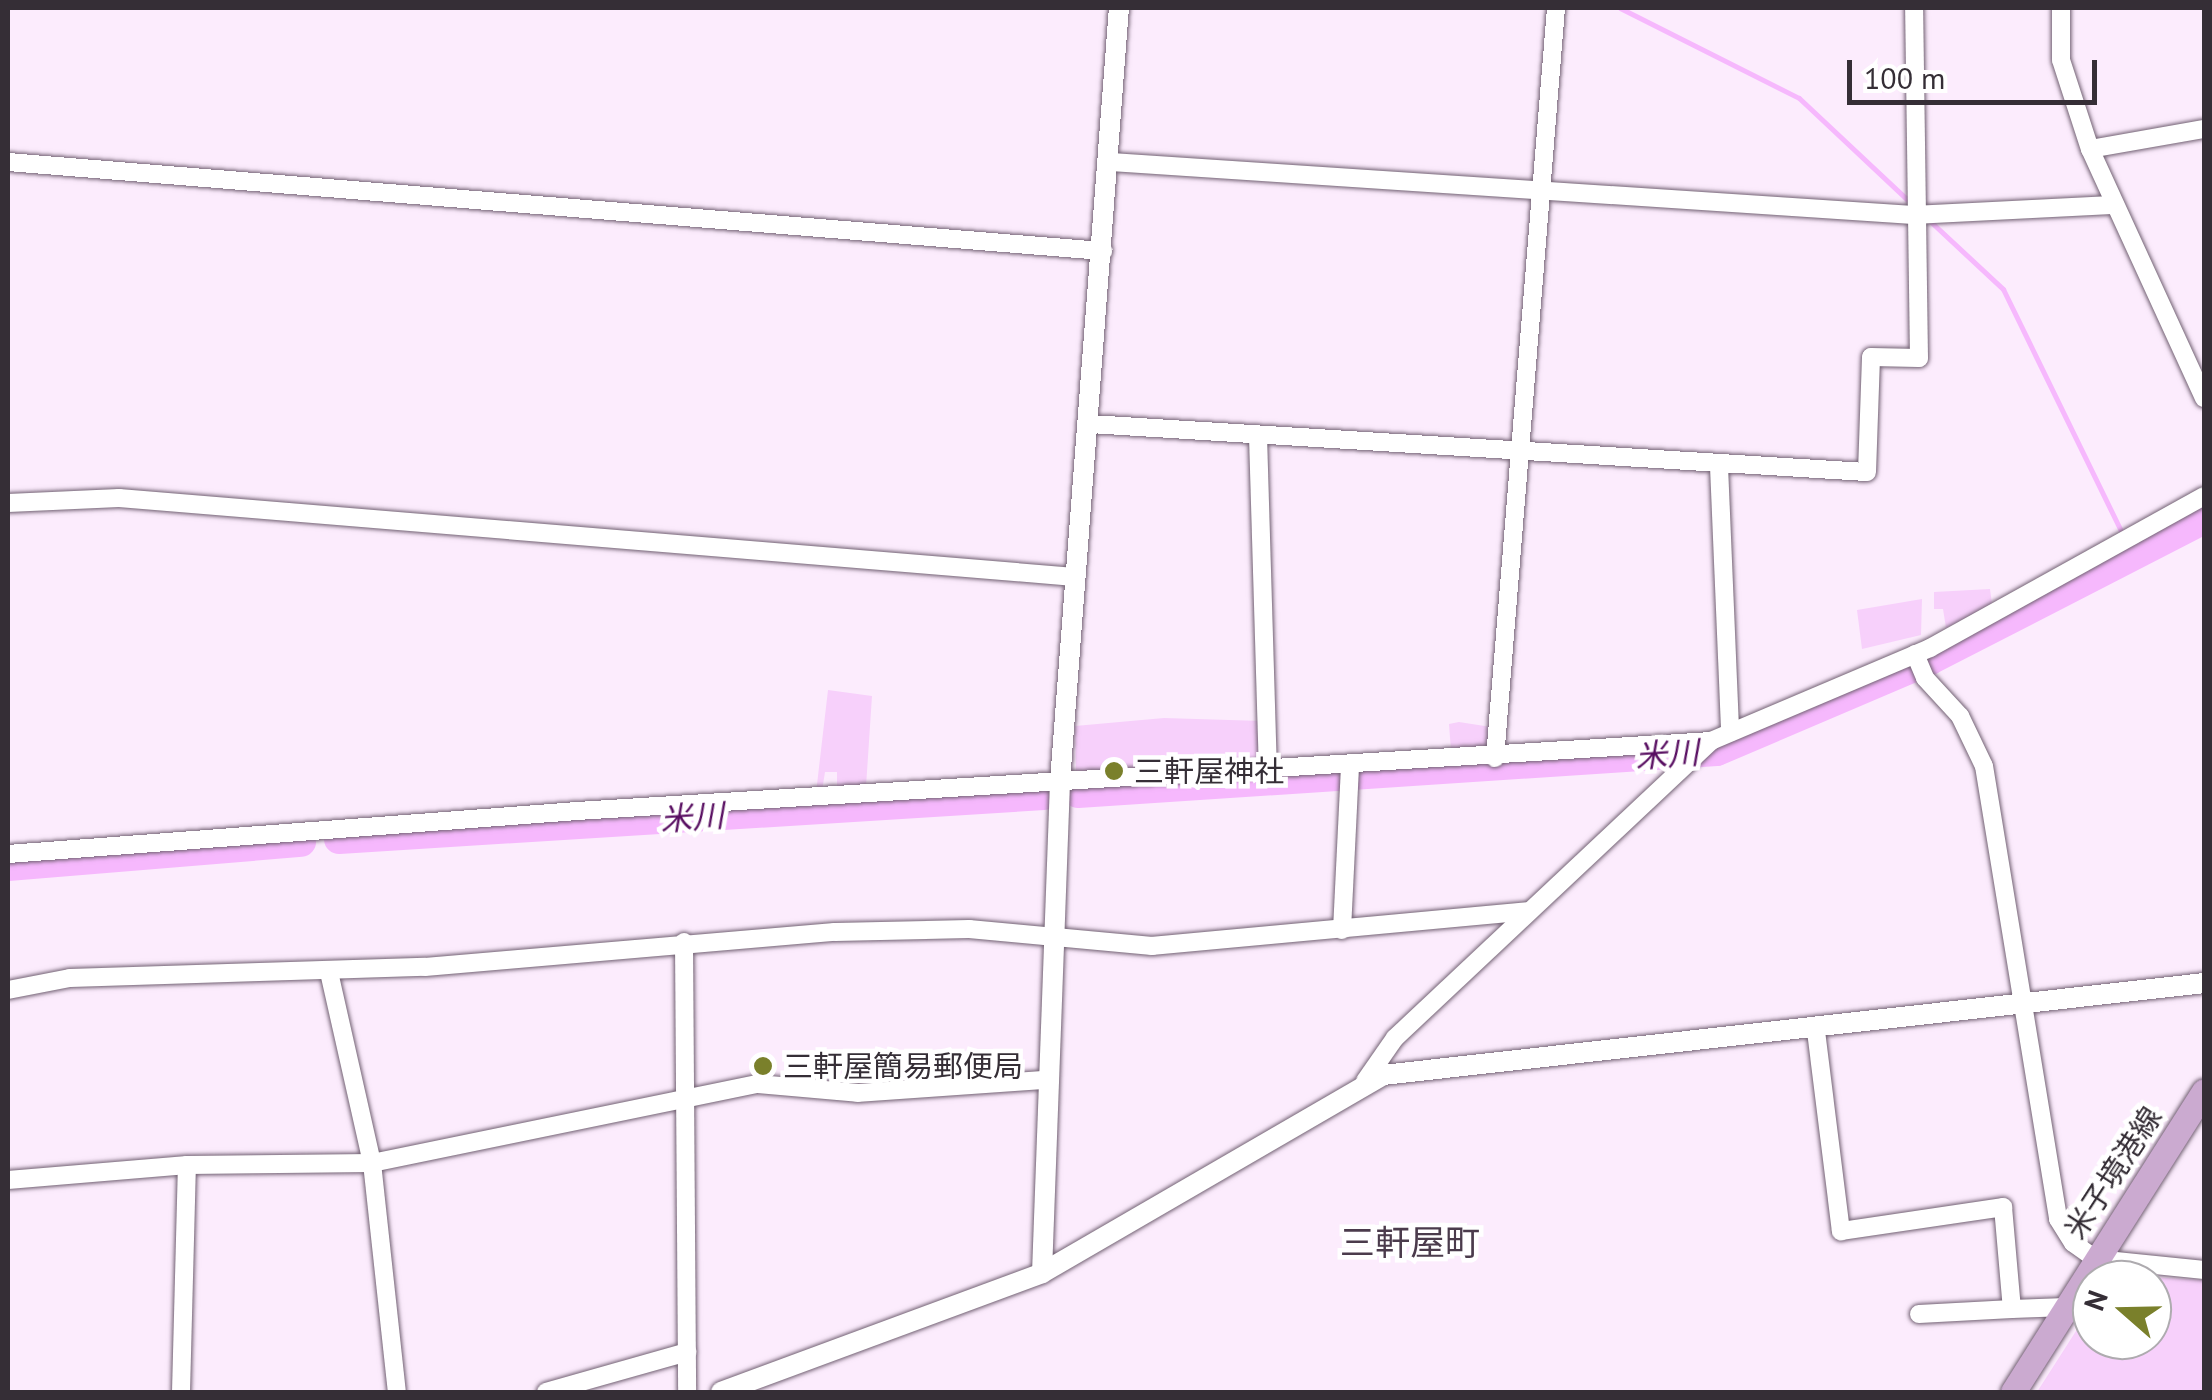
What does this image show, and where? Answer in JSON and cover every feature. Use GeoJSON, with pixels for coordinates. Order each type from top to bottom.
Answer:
{"type":"FeatureCollection","features":[{"type":"Feature","properties":{"kind":"main road","name":"米子境港線"},"geometry":{"type":"LineString","coordinates":[[2013,1392],[2204,1091]]}},
{"type":"Feature","properties":{"kind":"street"},"geometry":{"type":"LineString","coordinates":[[1042,1273],[1044,1080],[1060,780],[1119,8]]}},
{"type":"Feature","properties":{"kind":"street"},"geometry":{"type":"LineString","coordinates":[[1494,758],[1556,8]]}},
{"type":"Feature","properties":{"kind":"street"},"geometry":{"type":"LineString","coordinates":[[1090,424],[1520,454],[1867,472],[1870,357],[1920,358],[1913,214],[1914,8]]}},
{"type":"Feature","properties":{"kind":"street"},"geometry":{"type":"LineString","coordinates":[[2061,8],[2061,60],[2090,149],[2112,206],[2204,398]]}},
{"type":"Feature","properties":{"kind":"street"},"geometry":{"type":"LineString","coordinates":[[2090,149],[2204,129]]}},
{"type":"Feature","properties":{"kind":"street"},"geometry":{"type":"LineString","coordinates":[[8,162],[1103,251]]}},
{"type":"Feature","properties":{"kind":"street"},"geometry":{"type":"LineString","coordinates":[[1110,162],[1913,214],[2112,206]]}},
{"type":"Feature","properties":{"kind":"street"},"geometry":{"type":"LineString","coordinates":[[1258,436],[1268,769]]}},
{"type":"Feature","properties":{"kind":"street"},"geometry":{"type":"LineString","coordinates":[[1719,466],[1730,732]]}},
{"type":"Feature","properties":{"kind":"street"},"geometry":{"type":"LineString","coordinates":[[1365,1080],[1378,1056],[1710,741],[1914,654],[2204,496]]}},
{"type":"Feature","properties":{"kind":"street"},"geometry":{"type":"LineString","coordinates":[[8,503],[119,498],[1076,577]]}},
{"type":"Feature","properties":{"kind":"street"},"geometry":{"type":"LineString","coordinates":[[1914,654],[1925,678],[1960,716],[1984,766],[2020,1007],[2058,1219],[2073,1243],[2096,1259],[2204,1270]]}},
{"type":"Feature","properties":{"kind":"street"},"geometry":{"type":"LineString","coordinates":[[8,854],[1060,780],[1494,758],[1710,741]]}},
{"type":"Feature","properties":{"kind":"street"},"geometry":{"type":"LineString","coordinates":[[1342,930],[1350,765]]}},
{"type":"Feature","properties":{"kind":"street"},"geometry":{"type":"LineString","coordinates":[[8,990],[70,978],[330,972],[684,942],[930,930],[1052,934],[1152,946],[1526,912]]}},
{"type":"Feature","properties":{"kind":"street"},"geometry":{"type":"LineString","coordinates":[[684,942],[687,1392]]}},
{"type":"Feature","properties":{"kind":"street"},"geometry":{"type":"LineString","coordinates":[[330,972],[372,1163],[397,1392]]}},
{"type":"Feature","properties":{"kind":"street"},"geometry":{"type":"LineString","coordinates":[[722,1392],[1042,1273],[1365,1080],[1816,1031],[2204,983]]}},
{"type":"Feature","properties":{"kind":"street"},"geometry":{"type":"LineString","coordinates":[[1816,1031],[1841,1231],[2003,1207],[2012,1309]]}},
{"type":"Feature","properties":{"kind":"street"},"geometry":{"type":"LineString","coordinates":[[8,1180],[187,1166],[372,1163],[515,1138],[687,1096],[758,1084],[858,1094],[1044,1080]]}},
{"type":"Feature","properties":{"kind":"street"},"geometry":{"type":"LineString","coordinates":[[181,1392],[187,1166]]}},
{"type":"Feature","properties":{"kind":"street"},"geometry":{"type":"LineString","coordinates":[[1919,1314],[2066,1307]]}},
{"type":"Feature","properties":{"kind":"street"},"geometry":{"type":"LineString","coordinates":[[546,1392],[687,1352]]}},
{"type":"Feature","properties":{"kind":"shaded area"},"geometry":{"type":"Polygon","coordinates":[[[1990,589],[1992,604],[1946,628],[1943,609],[1934,609],[1934,592],[1990,589]]]}},
{"type":"Feature","properties":{"kind":"shaded area"},"geometry":{"type":"Polygon","coordinates":[[[1922,599],[1921,635],[1862,649],[1857,610],[1922,599]]]}},
{"type":"Feature","properties":{"kind":"shaded area"},"geometry":{"type":"Polygon","coordinates":[[[828,690],[872,696],[866,787],[837,789],[837,772],[825,772],[822,791],[816,793],[828,690]]]}},
{"type":"Feature","properties":{"kind":"shaded area"},"geometry":{"type":"Polygon","coordinates":[[[1164,718],[1262,721],[1263,759],[1121,774],[1076,772],[1075,726],[1164,718]]]}},
{"type":"Feature","properties":{"kind":"shaded area"},"geometry":{"type":"Polygon","coordinates":[[[1449,724],[1491,727],[1488,750],[1451,751],[1449,724]]]}},
{"type":"Feature","properties":{"kind":"shaded area"},"geometry":{"type":"Polygon","coordinates":[[[2172,1278],[2204,1280],[2204,1392],[2037,1392],[2072,1337],[2072,1360],[2172,1360],[2172,1278]]]}},
{"type":"Feature","properties":{"kind":"waterway"},"geometry":{"type":"LineString","coordinates":[[1620,8],[1799,98],[1911,203]]}},
{"type":"Feature","properties":{"kind":"waterway"},"geometry":{"type":"LineString","coordinates":[[1930,221],[2003,289],[2123,535]]}},
{"type":"Feature","properties":{"kind":"waterway","name":"米川"},"geometry":{"type":"LineString","coordinates":[[1078,793],[1717,751],[1930,660],[2204,519]]}},
{"type":"Feature","properties":{"kind":"waterway","name":"米川"},"geometry":{"type":"LineString","coordinates":[[339,839],[1044,795]]}},
{"type":"Feature","properties":{"kind":"waterway","name":"米川"},"geometry":{"type":"LineString","coordinates":[[8,866],[301,842]]}},
{"type":"Feature","properties":{"kind":"place","name":"三軒屋神社"},"geometry":{"type":"Point","coordinates":[1114,771]}},
{"type":"Feature","properties":{"kind":"place","name":"三軒屋簡易郵便局"},"geometry":{"type":"Point","coordinates":[763,1066]}},
{"type":"Feature","properties":{"kind":"district","name":"三軒屋町"},"geometry":{"type":"Point","coordinates":[1410,1242]}}]}
